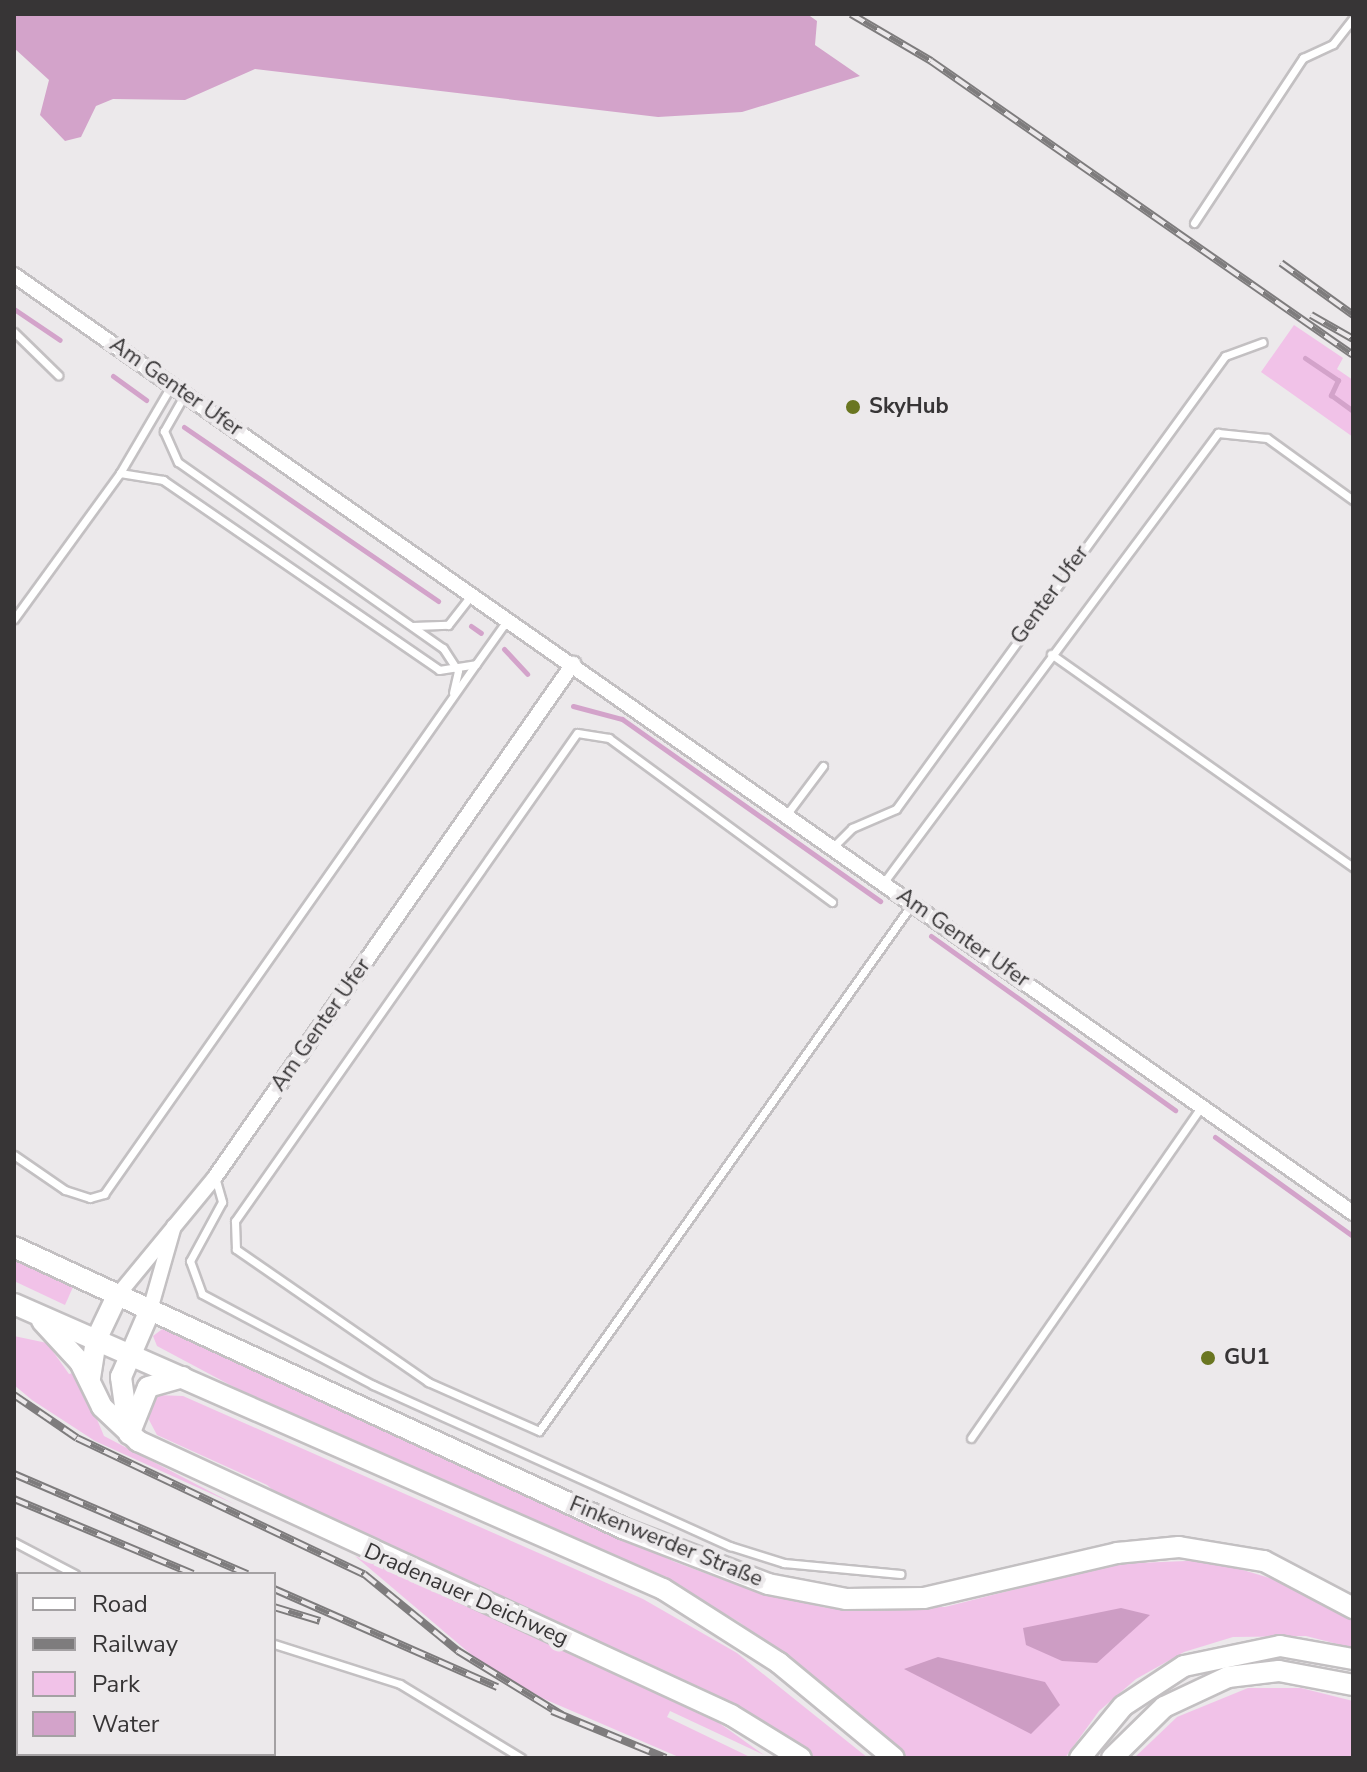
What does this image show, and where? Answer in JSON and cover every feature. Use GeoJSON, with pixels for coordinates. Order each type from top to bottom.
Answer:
{"type":"FeatureCollection","features":[{"type":"Feature","properties":{"kind":"main road","name":"Finkenwerder Straße"},"geometry":{"type":"LineString","coordinates":[[14,1247],[625,1529],[768,1584],[846,1599],[924,1598],[1117,1553],[1179,1547],[1264,1561],[1353,1608]]}},
{"type":"Feature","properties":{"kind":"main road"},"geometry":{"type":"LineString","coordinates":[[90,1378],[96,1340],[117,1296]]}},
{"type":"Feature","properties":{"kind":"main road","name":"Finkenwerder Straße"},"geometry":{"type":"LineString","coordinates":[[14,1304],[663,1589],[779,1663],[894,1758]]}},
{"type":"Feature","properties":{"kind":"main road"},"geometry":{"type":"LineString","coordinates":[[130,1435],[119,1391],[128,1354],[150,1310]]}},
{"type":"Feature","properties":{"kind":"main road","name":"Dradenauer Deichweg"},"geometry":{"type":"LineString","coordinates":[[33,1313],[90,1378],[102,1407],[130,1435],[731,1715],[801,1758]]}},
{"type":"Feature","properties":{"kind":"main road"},"geometry":{"type":"LineString","coordinates":[[130,1435],[148,1387],[183,1377]]}},
{"type":"Feature","properties":{"kind":"main road"},"geometry":{"type":"LineString","coordinates":[[1080,1758],[1123,1706],[1184,1666],[1280,1646],[1353,1659]]}},
{"type":"Feature","properties":{"kind":"main road"},"geometry":{"type":"LineString","coordinates":[[1112,1758],[1152,1715],[1228,1677],[1279,1671],[1353,1685]]}},
{"type":"Feature","properties":{"kind":"street","name":"Am Genter Ufer"},"geometry":{"type":"LineString","coordinates":[[14,275],[1353,1213]]}},
{"type":"Feature","properties":{"kind":"street","name":"Am Genter Ufer"},"geometry":{"type":"LineString","coordinates":[[117,1296],[215,1177],[573,664]]}},
{"type":"Feature","properties":{"kind":"street","name":"Am Genter Ufer"},"geometry":{"type":"LineString","coordinates":[[150,1310],[174,1225]]}},
{"type":"Feature","properties":{"kind":"lane"},"geometry":{"type":"LineString","coordinates":[[1194,223],[1303,58],[1333,44],[1353,18]]}},
{"type":"Feature","properties":{"kind":"lane"},"geometry":{"type":"LineString","coordinates":[[14,332],[58,375]]}},
{"type":"Feature","properties":{"kind":"lane","name":"Genter Ufer"},"geometry":{"type":"LineString","coordinates":[[833,847],[852,828],[896,809],[1225,356],[1263,342]]}},
{"type":"Feature","properties":{"kind":"lane"},"geometry":{"type":"LineString","coordinates":[[14,619],[120,473],[172,384]]}},
{"type":"Feature","properties":{"kind":"lane"},"geometry":{"type":"LineString","coordinates":[[185,394],[164,431],[178,462],[443,648],[458,671],[451,702]]}},
{"type":"Feature","properties":{"kind":"lane"},"geometry":{"type":"LineString","coordinates":[[884,882],[1218,433],[1267,438],[1353,500]]}},
{"type":"Feature","properties":{"kind":"lane"},"geometry":{"type":"LineString","coordinates":[[120,473],[163,480],[428,665],[458,671],[476,664]]}},
{"type":"Feature","properties":{"kind":"lane"},"geometry":{"type":"LineString","coordinates":[[407,624],[448,625],[472,594]]}},
{"type":"Feature","properties":{"kind":"lane"},"geometry":{"type":"LineString","coordinates":[[14,1155],[65,1190],[90,1198],[104,1194],[508,619]]}},
{"type":"Feature","properties":{"kind":"lane"},"geometry":{"type":"LineString","coordinates":[[1051,654],[1353,867]]}},
{"type":"Feature","properties":{"kind":"lane"},"geometry":{"type":"LineString","coordinates":[[832,902],[609,738],[577,733],[235,1221],[236,1249],[428,1382],[539,1431],[913,902]]}},
{"type":"Feature","properties":{"kind":"lane"},"geometry":{"type":"LineString","coordinates":[[787,814],[823,766]]}},
{"type":"Feature","properties":{"kind":"lane"},"geometry":{"type":"LineString","coordinates":[[971,1438],[1201,1107]]}},
{"type":"Feature","properties":{"kind":"lane"},"geometry":{"type":"LineString","coordinates":[[215,1177],[222,1202],[190,1261],[202,1294],[373,1385],[730,1546],[784,1563],[900,1574]]}},
{"type":"Feature","properties":{"kind":"lane"},"geometry":{"type":"LineString","coordinates":[[14,1542],[71,1572]]}},
{"type":"Feature","properties":{"kind":"lane"},"geometry":{"type":"LineString","coordinates":[[276,1645],[400,1684],[521,1758]]}},
{"type":"Feature","properties":{"kind":"green space"},"geometry":{"type":"Polygon","coordinates":[[[1294,325],[1343,358],[1337,369],[1353,380],[1353,437],[1261,372],[1294,325]]]}},
{"type":"Feature","properties":{"kind":"green space"},"geometry":{"type":"Polygon","coordinates":[[[14,1260],[73,1287],[65,1305],[14,1281],[14,1260]]]}},
{"type":"Feature","properties":{"kind":"green space"},"geometry":{"type":"Polygon","coordinates":[[[165,1327],[675,1562],[759,1593],[827,1608],[945,1607],[1114,1564],[1210,1560],[1302,1588],[1353,1621],[1353,1648],[1306,1636],[1233,1637],[1184,1652],[1136,1679],[1099,1711],[1065,1758],[909,1758],[739,1622],[647,1571],[247,1394],[157,1346],[153,1336],[165,1327]]]}},
{"type":"Feature","properties":{"kind":"green space"},"geometry":{"type":"Polygon","coordinates":[[[14,1336],[47,1343],[69,1374],[77,1372],[104,1436],[234,1504],[95,1441],[32,1400],[14,1385],[14,1336]]]}},
{"type":"Feature","properties":{"kind":"green space"},"geometry":{"type":"Polygon","coordinates":[[[156,1395],[183,1396],[643,1599],[737,1653],[868,1758],[817,1758],[290,1505],[267,1485],[157,1435],[148,1418],[156,1395]]]}},
{"type":"Feature","properties":{"kind":"green space"},"geometry":{"type":"Polygon","coordinates":[[[355,1556],[708,1715],[764,1755],[670,1711],[667,1717],[752,1758],[681,1758],[542,1698],[480,1662],[355,1556]]]}},
{"type":"Feature","properties":{"kind":"green space"},"geometry":{"type":"Polygon","coordinates":[[[1248,1688],[1301,1688],[1353,1701],[1353,1758],[1134,1758],[1177,1717],[1248,1688]]]}},
{"type":"Feature","properties":{"kind":"shaded area"},"geometry":{"type":"Polygon","coordinates":[[[1121,1608],[1150,1615],[1097,1663],[1062,1661],[1026,1645],[1023,1628],[1121,1608]]]}},
{"type":"Feature","properties":{"kind":"shaded area"},"geometry":{"type":"Polygon","coordinates":[[[938,1657],[1045,1682],[1060,1705],[1031,1734],[904,1669],[938,1657]]]}},
{"type":"Feature","properties":{"kind":"water"},"geometry":{"type":"Polygon","coordinates":[[[14,14],[807,14],[817,21],[815,45],[860,76],[742,112],[658,117],[255,69],[185,100],[113,99],[96,106],[81,137],[65,141],[40,115],[49,80],[14,48],[14,14]]]}},
{"type":"Feature","properties":{"kind":"waterway"},"geometry":{"type":"LineString","coordinates":[[14,309],[60,340]]}},
{"type":"Feature","properties":{"kind":"waterway"},"geometry":{"type":"LineString","coordinates":[[1305,358],[1338,380],[1331,395],[1353,411]]}},
{"type":"Feature","properties":{"kind":"waterway"},"geometry":{"type":"LineString","coordinates":[[113,376],[146,400]]}},
{"type":"Feature","properties":{"kind":"waterway"},"geometry":{"type":"LineString","coordinates":[[184,427],[438,601]]}},
{"type":"Feature","properties":{"kind":"waterway"},"geometry":{"type":"LineString","coordinates":[[471,626],[481,633]]}},
{"type":"Feature","properties":{"kind":"waterway"},"geometry":{"type":"LineString","coordinates":[[504,649],[527,674]]}},
{"type":"Feature","properties":{"kind":"waterway"},"geometry":{"type":"LineString","coordinates":[[573,706],[622,719],[880,901]]}},
{"type":"Feature","properties":{"kind":"waterway"},"geometry":{"type":"LineString","coordinates":[[931,936],[1175,1110]]}},
{"type":"Feature","properties":{"kind":"waterway"},"geometry":{"type":"LineString","coordinates":[[1215,1137],[1353,1236]]}},
{"type":"Feature","properties":{"kind":"railway"},"geometry":{"type":"LineString","coordinates":[[851,14],[931,61],[1353,355]]}},
{"type":"Feature","properties":{"kind":"railway"},"geometry":{"type":"LineString","coordinates":[[1281,263],[1353,315]]}},
{"type":"Feature","properties":{"kind":"railway"},"geometry":{"type":"LineString","coordinates":[[1311,315],[1353,339]]}},
{"type":"Feature","properties":{"kind":"railway"},"geometry":{"type":"LineString","coordinates":[[14,1395],[77,1438],[364,1574],[458,1651],[562,1715]]}},
{"type":"Feature","properties":{"kind":"railway"},"geometry":{"type":"LineString","coordinates":[[14,1474],[242,1572]]}},
{"type":"Feature","properties":{"kind":"railway"},"geometry":{"type":"LineString","coordinates":[[14,1499],[188,1572]]}},
{"type":"Feature","properties":{"kind":"railway"},"geometry":{"type":"LineString","coordinates":[[276,1590],[497,1687]]}},
{"type":"Feature","properties":{"kind":"railway"},"geometry":{"type":"LineString","coordinates":[[276,1608],[320,1621]]}},
{"type":"Feature","properties":{"kind":"railway"},"geometry":{"type":"LineString","coordinates":[[552,1711],[666,1758]]}},
{"type":"Feature","properties":{"kind":"place","name":"SkyHub"},"geometry":{"type":"Point","coordinates":[853,407]}},
{"type":"Feature","properties":{"kind":"place","name":"GU1"},"geometry":{"type":"Point","coordinates":[1208,1358]}}]}
